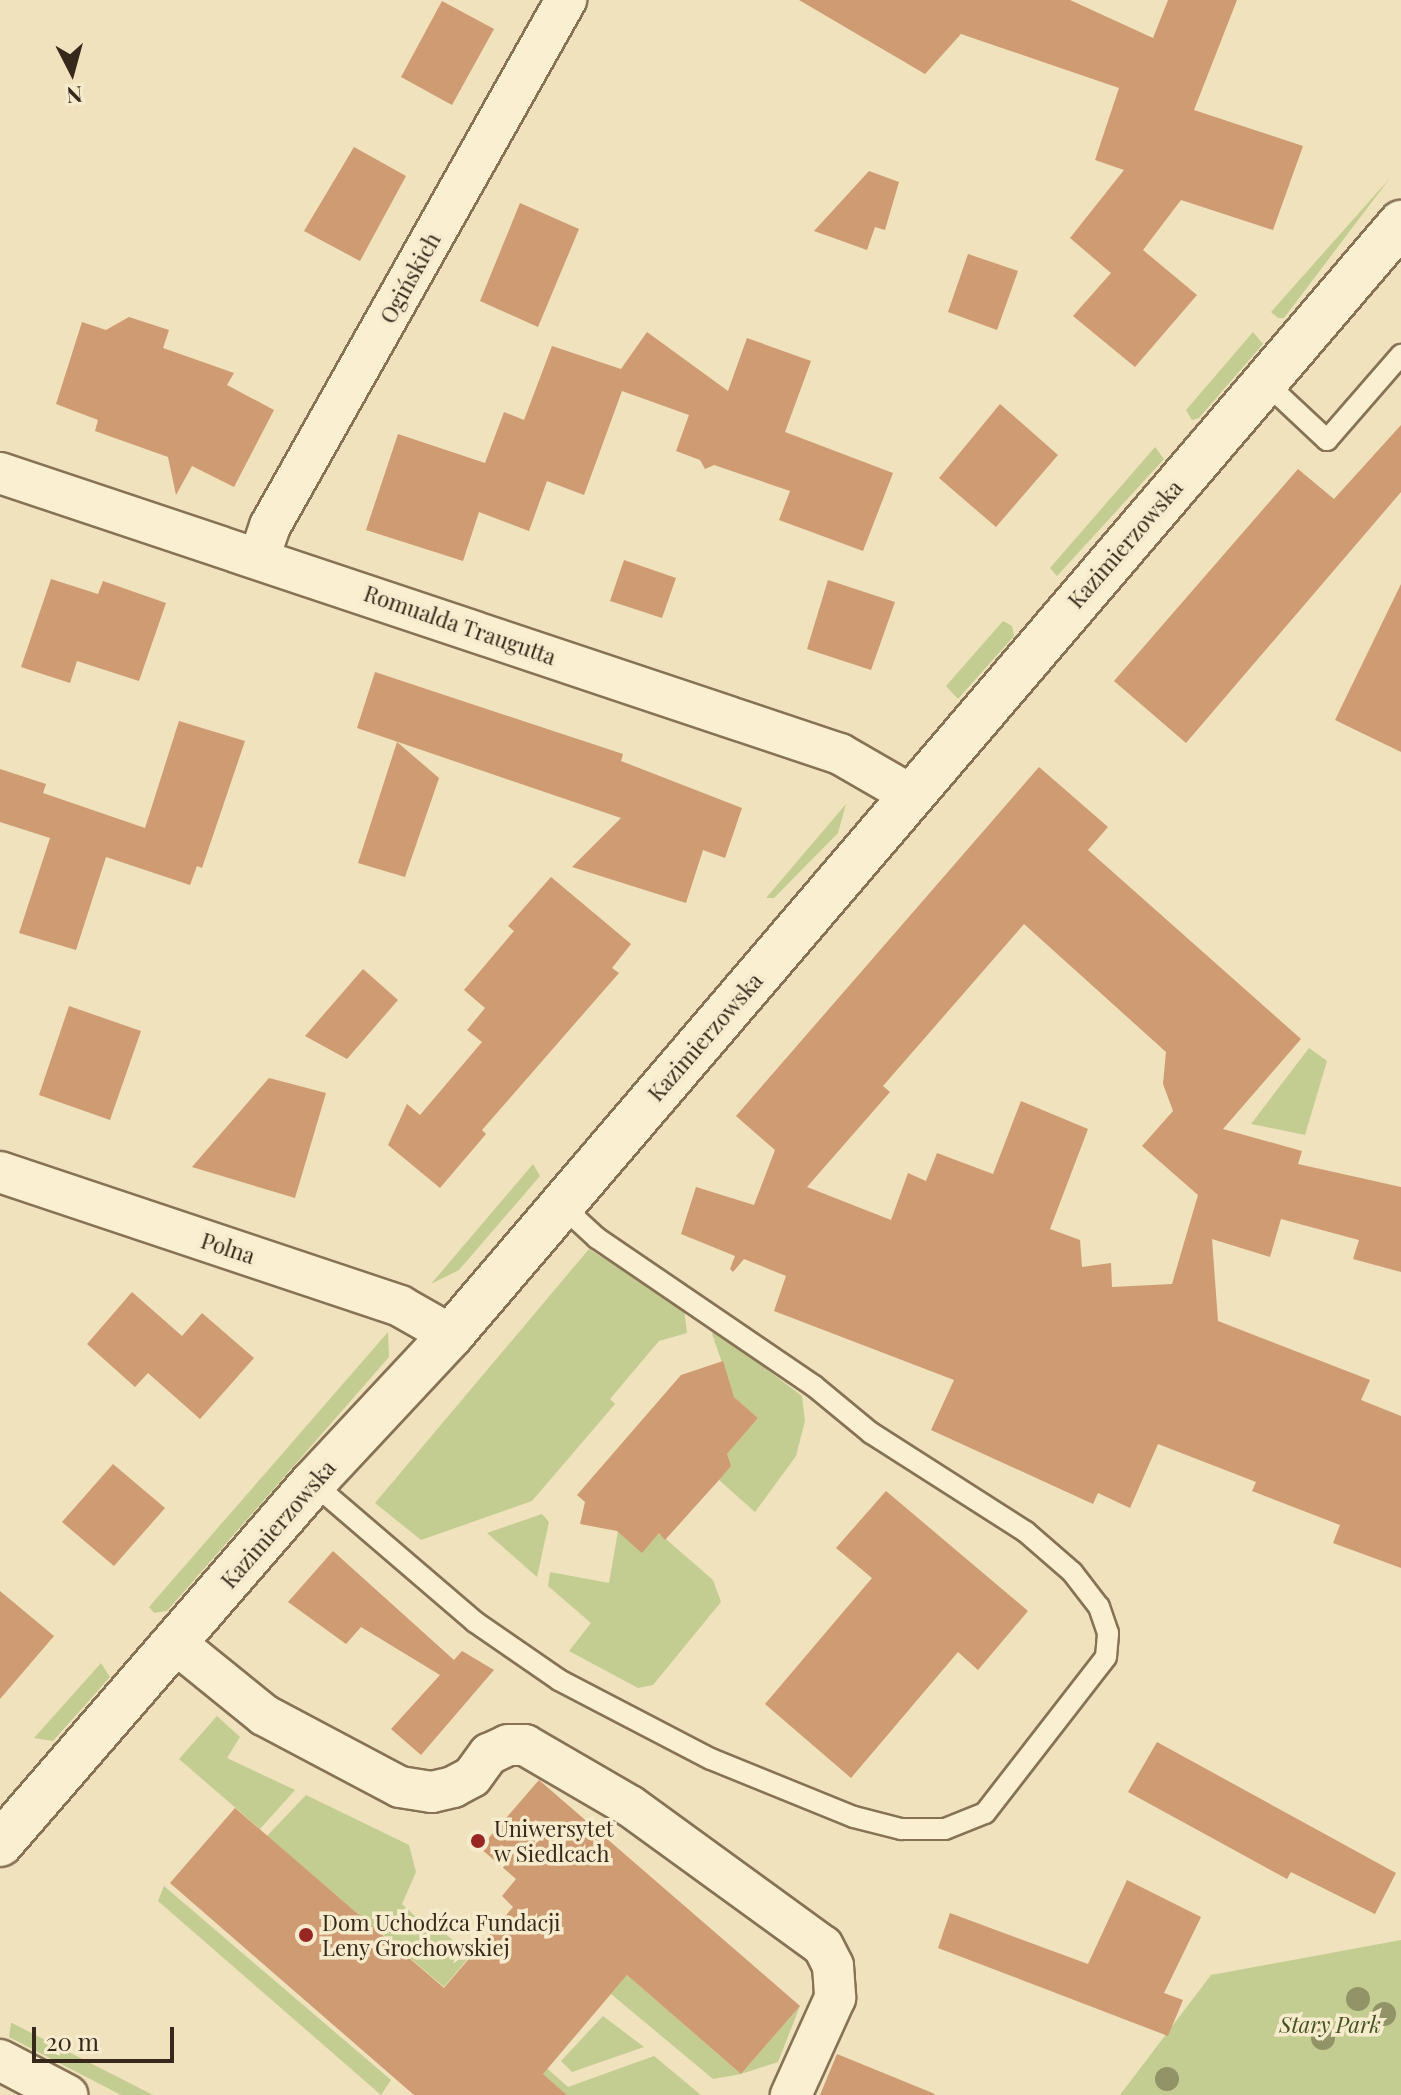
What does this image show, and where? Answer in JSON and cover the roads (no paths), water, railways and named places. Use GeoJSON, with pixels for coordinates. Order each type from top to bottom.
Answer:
{"type":"FeatureCollection","features":[{"type":"Feature","properties":{"kind":"main road","name":"Kazimierzowska"},"geometry":{"type":"LineString","coordinates":[[0,1844],[313,1483],[451,1335],[1401,223]]}},
{"type":"Feature","properties":{"kind":"street","name":"Ogińskich"},"geometry":{"type":"LineString","coordinates":[[259,558],[270,526],[566,0]]}},
{"type":"Feature","properties":{"kind":"street","name":"Romualda Traugutta"},"geometry":{"type":"LineString","coordinates":[[0,473],[840,754],[911,795]]}},
{"type":"Feature","properties":{"kind":"street","name":"Polna"},"geometry":{"type":"LineString","coordinates":[[0,1172],[400,1306],[451,1335]]}},
{"type":"Feature","properties":{"kind":"street"},"geometry":{"type":"LineString","coordinates":[[174,1642],[264,1715],[400,1787],[432,1792],[453,1787],[472,1777],[489,1754],[508,1745],[525,1745],[630,1806],[823,1946],[833,1966],[835,1998],[791,2095]]}},
{"type":"Feature","properties":{"kind":"street"},"geometry":{"type":"LineString","coordinates":[[0,2060],[67,2095]]}},
{"type":"Feature","properties":{"kind":"lane"},"geometry":{"type":"LineString","coordinates":[[1265,382],[1327,440],[1401,355]]}},
{"type":"Feature","properties":{"kind":"lane"},"geometry":{"type":"LineString","coordinates":[[313,1483],[487,1630],[559,1680],[711,1759],[854,1817],[901,1829],[945,1829],[985,1813],[1106,1657],[1108,1633],[1099,1607],[1072,1572],[1026,1532],[871,1433],[814,1386],[597,1238],[561,1205]]}},
{"type":"Feature","properties":{"kind":"place","name":"Uniwersytet w Siedlcach"},"geometry":{"type":"Point","coordinates":[478,1841]}},
{"type":"Feature","properties":{"kind":"place","name":"Dom Uchodźca Fundacji Leny Grochowskiej"},"geometry":{"type":"Point","coordinates":[306,1935]}},
{"type":"Feature","properties":{"kind":"park label","name":"Stary Park"},"geometry":{"type":"Point","coordinates":[1330,2025]}}]}
